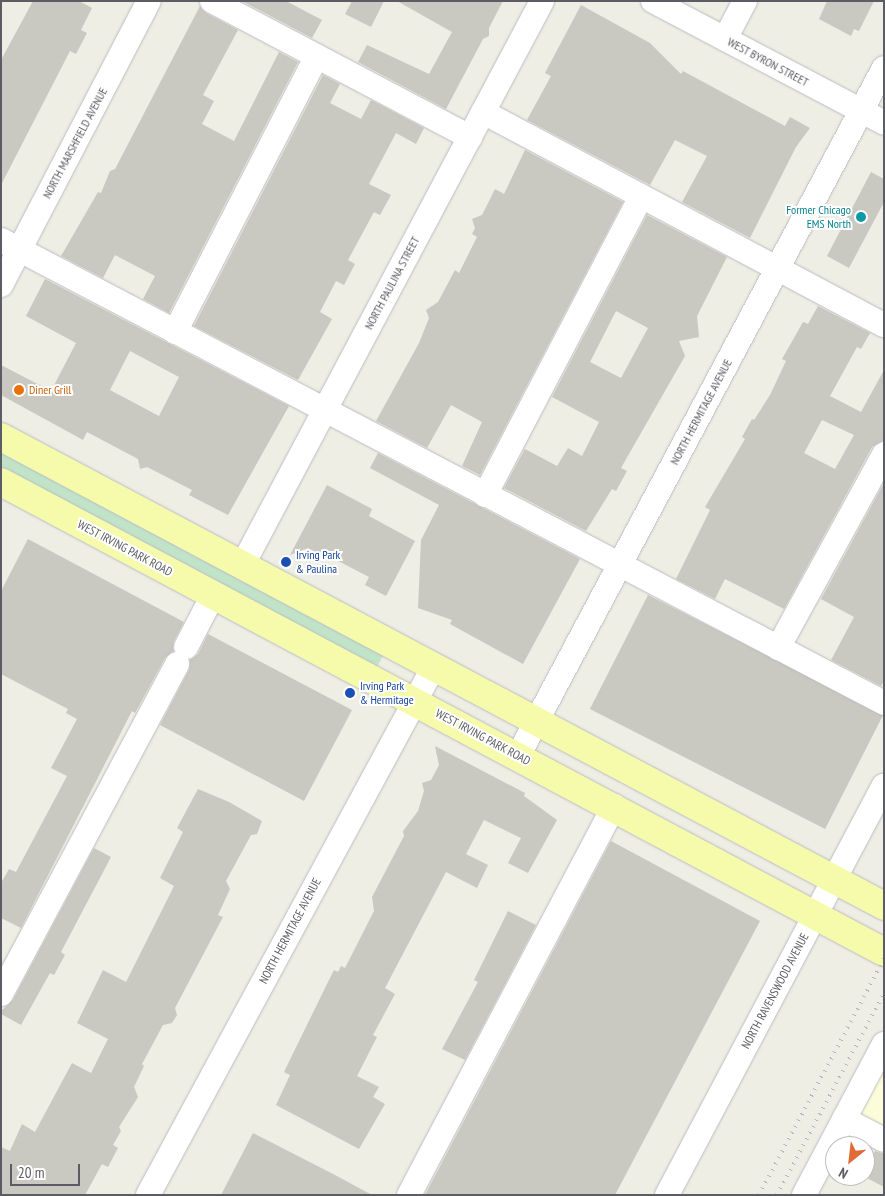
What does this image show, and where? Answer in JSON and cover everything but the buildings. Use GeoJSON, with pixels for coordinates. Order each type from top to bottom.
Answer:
{"type":"FeatureCollection","features":[{"type":"Feature","properties":{"kind":"main road"},"geometry":{"type":"LineString","coordinates":[[1,437],[432,668],[884,906]]}},
{"type":"Feature","properties":{"kind":"main road","name":"WEST IRVING PARK ROAD"},"geometry":{"type":"LineString","coordinates":[[4,490],[214,595],[614,806],[884,952]]}},
{"type":"Feature","properties":{"kind":"street","name":"NORTH MARSHFIELD AVENUE"},"geometry":{"type":"LineString","coordinates":[[1,286],[10,245],[149,1]]}},
{"type":"Feature","properties":{"kind":"street"},"geometry":{"type":"LineString","coordinates":[[212,1],[470,137]]}},
{"type":"Feature","properties":{"kind":"street","name":"NORTH PAULINA STREET"},"geometry":{"type":"LineString","coordinates":[[242,566],[542,1]]}},
{"type":"Feature","properties":{"kind":"street","name":"WEST BYRON STREET"},"geometry":{"type":"LineString","coordinates":[[653,1],[884,123]]}},
{"type":"Feature","properties":{"kind":"street"},"geometry":{"type":"LineString","coordinates":[[725,39],[745,1]]}},
{"type":"Feature","properties":{"kind":"street"},"geometry":{"type":"LineString","coordinates":[[175,332],[317,56]]}},
{"type":"Feature","properties":{"kind":"street","name":"NORTH HERMITAGE AVENUE"},"geometry":{"type":"LineString","coordinates":[[518,756],[884,68]]}},
{"type":"Feature","properties":{"kind":"street"},"geometry":{"type":"LineString","coordinates":[[483,112],[884,326]]}},
{"type":"Feature","properties":{"kind":"street"},"geometry":{"type":"LineString","coordinates":[[485,495],[641,196]]}},
{"type":"Feature","properties":{"kind":"street"},"geometry":{"type":"LineString","coordinates":[[10,245],[884,703]]}},
{"type":"Feature","properties":{"kind":"street"},"geometry":{"type":"LineString","coordinates":[[778,648],[884,454]]}},
{"type":"Feature","properties":{"kind":"street"},"geometry":{"type":"LineString","coordinates":[[1,994],[214,595]]}},
{"type":"Feature","properties":{"kind":"street","name":"NORTH HERMITAGE AVENUE"},"geometry":{"type":"LineString","coordinates":[[148,1195],[432,668]]}},
{"type":"Feature","properties":{"kind":"street","name":"NORTH RAVENSWOOD AVENUE"},"geometry":{"type":"LineString","coordinates":[[667,1195],[884,786]]}},
{"type":"Feature","properties":{"kind":"street"},"geometry":{"type":"LineString","coordinates":[[409,1195],[614,806]]}},
{"type":"Feature","properties":{"kind":"street"},"geometry":{"type":"LineString","coordinates":[[804,1195],[884,1044]]}},
{"type":"Feature","properties":{"kind":"street"},"geometry":{"type":"LineString","coordinates":[[844,1119],[884,1140]]}},
{"type":"Feature","properties":{"kind":"shaded area"},"geometry":{"type":"Polygon","coordinates":[[[1,452],[383,655],[377,668],[1,468],[1,452]]]}},
{"type":"Feature","properties":{"kind":"shaded area"},"geometry":{"type":"Polygon","coordinates":[[[884,1069],[884,1140],[854,1125],[884,1069]]]}},
{"type":"Feature","properties":{"kind":"railway"},"geometry":{"type":"LineString","coordinates":[[759,1195],[884,959]]}},
{"type":"Feature","properties":{"kind":"railway"},"geometry":{"type":"LineString","coordinates":[[777,1195],[884,993]]}},
{"type":"Feature","properties":{"kind":"place","name":"Former Chicago EMS North"},"geometry":{"type":"Point","coordinates":[861,217]}},
{"type":"Feature","properties":{"kind":"place","name":"Diner Grill"},"geometry":{"type":"Point","coordinates":[19,390]}},
{"type":"Feature","properties":{"kind":"place","name":"Irving Park & Paulina"},"geometry":{"type":"Point","coordinates":[286,562]}},
{"type":"Feature","properties":{"kind":"place","name":"Irving Park & Hermitage"},"geometry":{"type":"Point","coordinates":[350,693]}}]}
